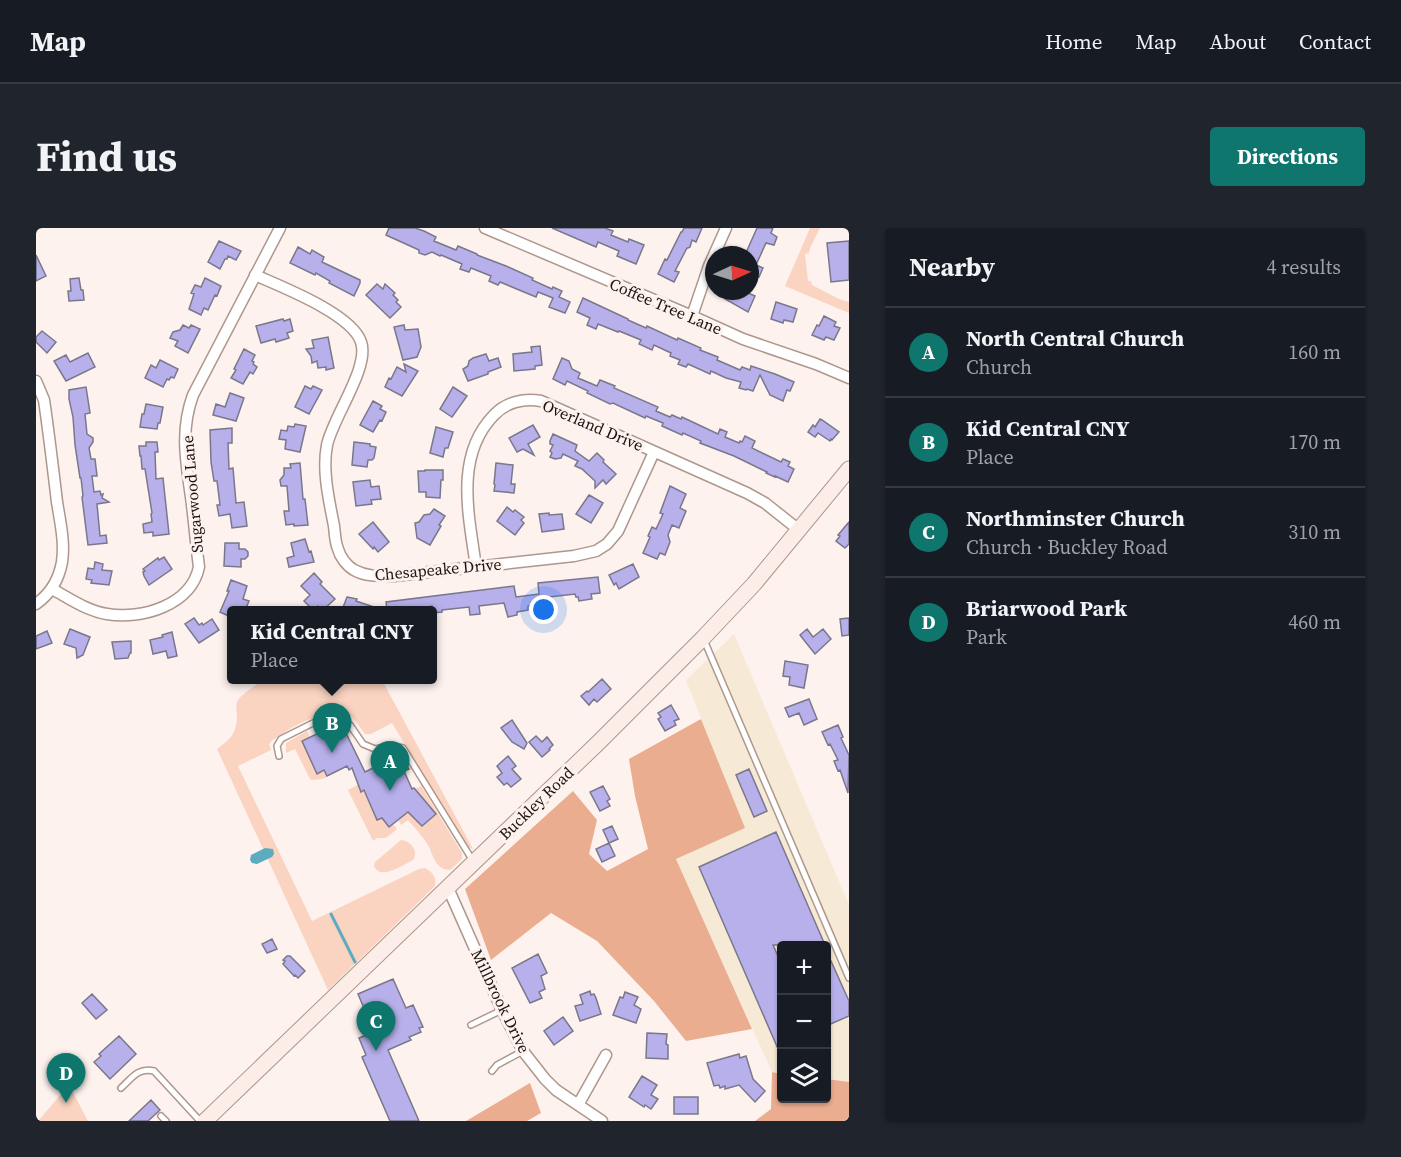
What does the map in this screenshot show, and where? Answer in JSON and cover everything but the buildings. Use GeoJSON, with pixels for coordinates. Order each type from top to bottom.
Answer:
{"type":"FeatureCollection","features":[{"type":"Feature","properties":{"kind":"street","name":"Sugarwood Lane"},"geometry":{"type":"LineString","coordinates":[[52,589],[84,606],[107,614],[131,614],[164,607],[178,599],[192,586],[199,567],[185,456],[188,411],[193,395],[280,228]]}},
{"type":"Feature","properties":{"kind":"street","name":"Coffee Tree Lane"},"geometry":{"type":"LineString","coordinates":[[485,228],[743,339],[849,378]]}},
{"type":"Feature","properties":{"kind":"street"},"geometry":{"type":"LineString","coordinates":[[692,316],[709,266],[726,228]]}},
{"type":"Feature","properties":{"kind":"street","name":"Chesapeake Drive"},"geometry":{"type":"LineString","coordinates":[[255,275],[304,298],[343,320],[356,330],[362,342],[363,354],[357,376],[334,423],[327,446],[325,464],[338,549],[345,563],[354,570],[369,576],[394,576],[574,556],[596,551],[608,544],[618,531],[654,452]]}},
{"type":"Feature","properties":{"kind":"street"},"geometry":{"type":"LineString","coordinates":[[36,381],[44,400],[62,536],[62,561],[57,578],[52,589],[36,604]]}},
{"type":"Feature","properties":{"kind":"street","name":"Overland Drive"},"geometry":{"type":"LineString","coordinates":[[476,567],[466,491],[469,462],[477,439],[489,420],[499,409],[515,402],[541,401],[747,493],[765,503],[799,530]]}},
{"type":"Feature","properties":{"kind":"street","name":"Buckley Road"},"geometry":{"type":"LineString","coordinates":[[205,1121],[598,743],[703,638],[754,584],[849,469]]}},
{"type":"Feature","properties":{"kind":"street","name":"Millbrook Drive"},"geometry":{"type":"LineString","coordinates":[[448,888],[502,1010],[523,1050],[551,1084],[598,1120]]}},
{"type":"Feature","properties":{"kind":"street"},"geometry":{"type":"LineString","coordinates":[[578,1105],[606,1056]]}},
{"type":"Feature","properties":{"kind":"lane"},"geometry":{"type":"LineString","coordinates":[[703,638],[849,978]]}},
{"type":"Feature","properties":{"kind":"lane"},"geometry":{"type":"LineString","coordinates":[[279,756],[276,746],[281,739],[325,717],[335,715],[342,717],[351,725],[363,744],[375,749],[394,746],[403,748],[474,863]]}},
{"type":"Feature","properties":{"kind":"lane"},"geometry":{"type":"LineString","coordinates":[[471,1024],[502,1010]]}},
{"type":"Feature","properties":{"kind":"lane"},"geometry":{"type":"LineString","coordinates":[[492,1071],[497,1065],[523,1050]]}},
{"type":"Feature","properties":{"kind":"lane"},"geometry":{"type":"LineString","coordinates":[[122,1089],[140,1071],[154,1071],[200,1121]]}},
{"type":"Feature","properties":{"kind":"shaded area"},"geometry":{"type":"Polygon","coordinates":[[[810,228],[820,228],[809,253],[805,254],[808,281],[839,299],[849,302],[849,313],[785,286],[810,228]]]}},
{"type":"Feature","properties":{"kind":"shaded area"},"geometry":{"type":"Polygon","coordinates":[[[734,634],[849,905],[849,1082],[831,1080],[831,941],[777,941],[777,1073],[772,1072],[676,859],[744,827],[686,680],[734,634]]]}},
{"type":"Feature","properties":{"kind":"shaded area"},"geometry":{"type":"Polygon","coordinates":[[[258,684],[384,684],[473,849],[467,846],[392,723],[371,734],[365,734],[346,713],[335,711],[326,713],[282,734],[269,744],[271,750],[238,766],[312,921],[419,869],[425,868],[435,877],[435,886],[328,990],[217,749],[235,731],[238,700],[258,684]]]}},
{"type":"Feature","properties":{"kind":"shaded area"},"geometry":{"type":"Polygon","coordinates":[[[701,719],[745,828],[676,859],[752,1029],[686,1041],[654,1001],[597,941],[551,913],[491,960],[465,889],[573,791],[597,820],[589,854],[607,871],[648,849],[629,759],[701,719]]]}},
{"type":"Feature","properties":{"kind":"shaded area"},"geometry":{"type":"Polygon","coordinates":[[[307,731],[310,737],[302,742],[317,773],[324,770],[327,777],[325,778],[310,779],[295,749],[286,753],[286,743],[307,731]]]}},
{"type":"Feature","properties":{"kind":"shaded area"},"geometry":{"type":"Polygon","coordinates":[[[358,785],[361,791],[364,790],[377,820],[382,818],[389,827],[393,824],[397,829],[386,838],[377,838],[373,841],[348,790],[358,785]]]}},
{"type":"Feature","properties":{"kind":"shaded area"},"geometry":{"type":"Polygon","coordinates":[[[421,786],[462,853],[462,859],[450,870],[437,864],[429,846],[408,820],[401,825],[398,820],[406,810],[422,826],[436,815],[415,789],[421,786]]]}},
{"type":"Feature","properties":{"kind":"shaded area"},"geometry":{"type":"Polygon","coordinates":[[[401,840],[413,847],[415,857],[413,860],[387,872],[377,870],[374,866],[375,862],[401,840]]]}},
{"type":"Feature","properties":{"kind":"shaded area"},"geometry":{"type":"Polygon","coordinates":[[[772,1072],[777,1073],[777,1103],[831,1103],[831,1080],[849,1082],[849,1121],[755,1121],[771,1109],[772,1072]]]}},
{"type":"Feature","properties":{"kind":"shaded area"},"geometry":{"type":"Polygon","coordinates":[[[530,1083],[541,1113],[527,1121],[466,1121],[530,1083]]]}},
{"type":"Feature","properties":{"kind":"shaded area"},"geometry":{"type":"Polygon","coordinates":[[[69,1085],[88,1121],[38,1121],[69,1085]]]}},
{"type":"Feature","properties":{"kind":"water"},"geometry":{"type":"Polygon","coordinates":[[[265,848],[273,849],[272,857],[257,864],[252,863],[251,855],[265,848]]]}},
{"type":"Feature","properties":{"kind":"waterway"},"geometry":{"type":"LineString","coordinates":[[331,914],[355,962]]}},
{"type":"Feature","properties":{"kind":"place","name":"Kid Central CNY"},"geometry":{"type":"Point","coordinates":[332,753]}},
{"type":"Feature","properties":{"kind":"place","name":"North Central Church"},"geometry":{"type":"Point","coordinates":[390,791]}},
{"type":"Feature","properties":{"kind":"place","name":"Northminster Church"},"geometry":{"type":"Point","coordinates":[376,1051]}},
{"type":"Feature","properties":{"kind":"place","name":"Briarwood Park"},"geometry":{"type":"Point","coordinates":[66,1103]}}]}
